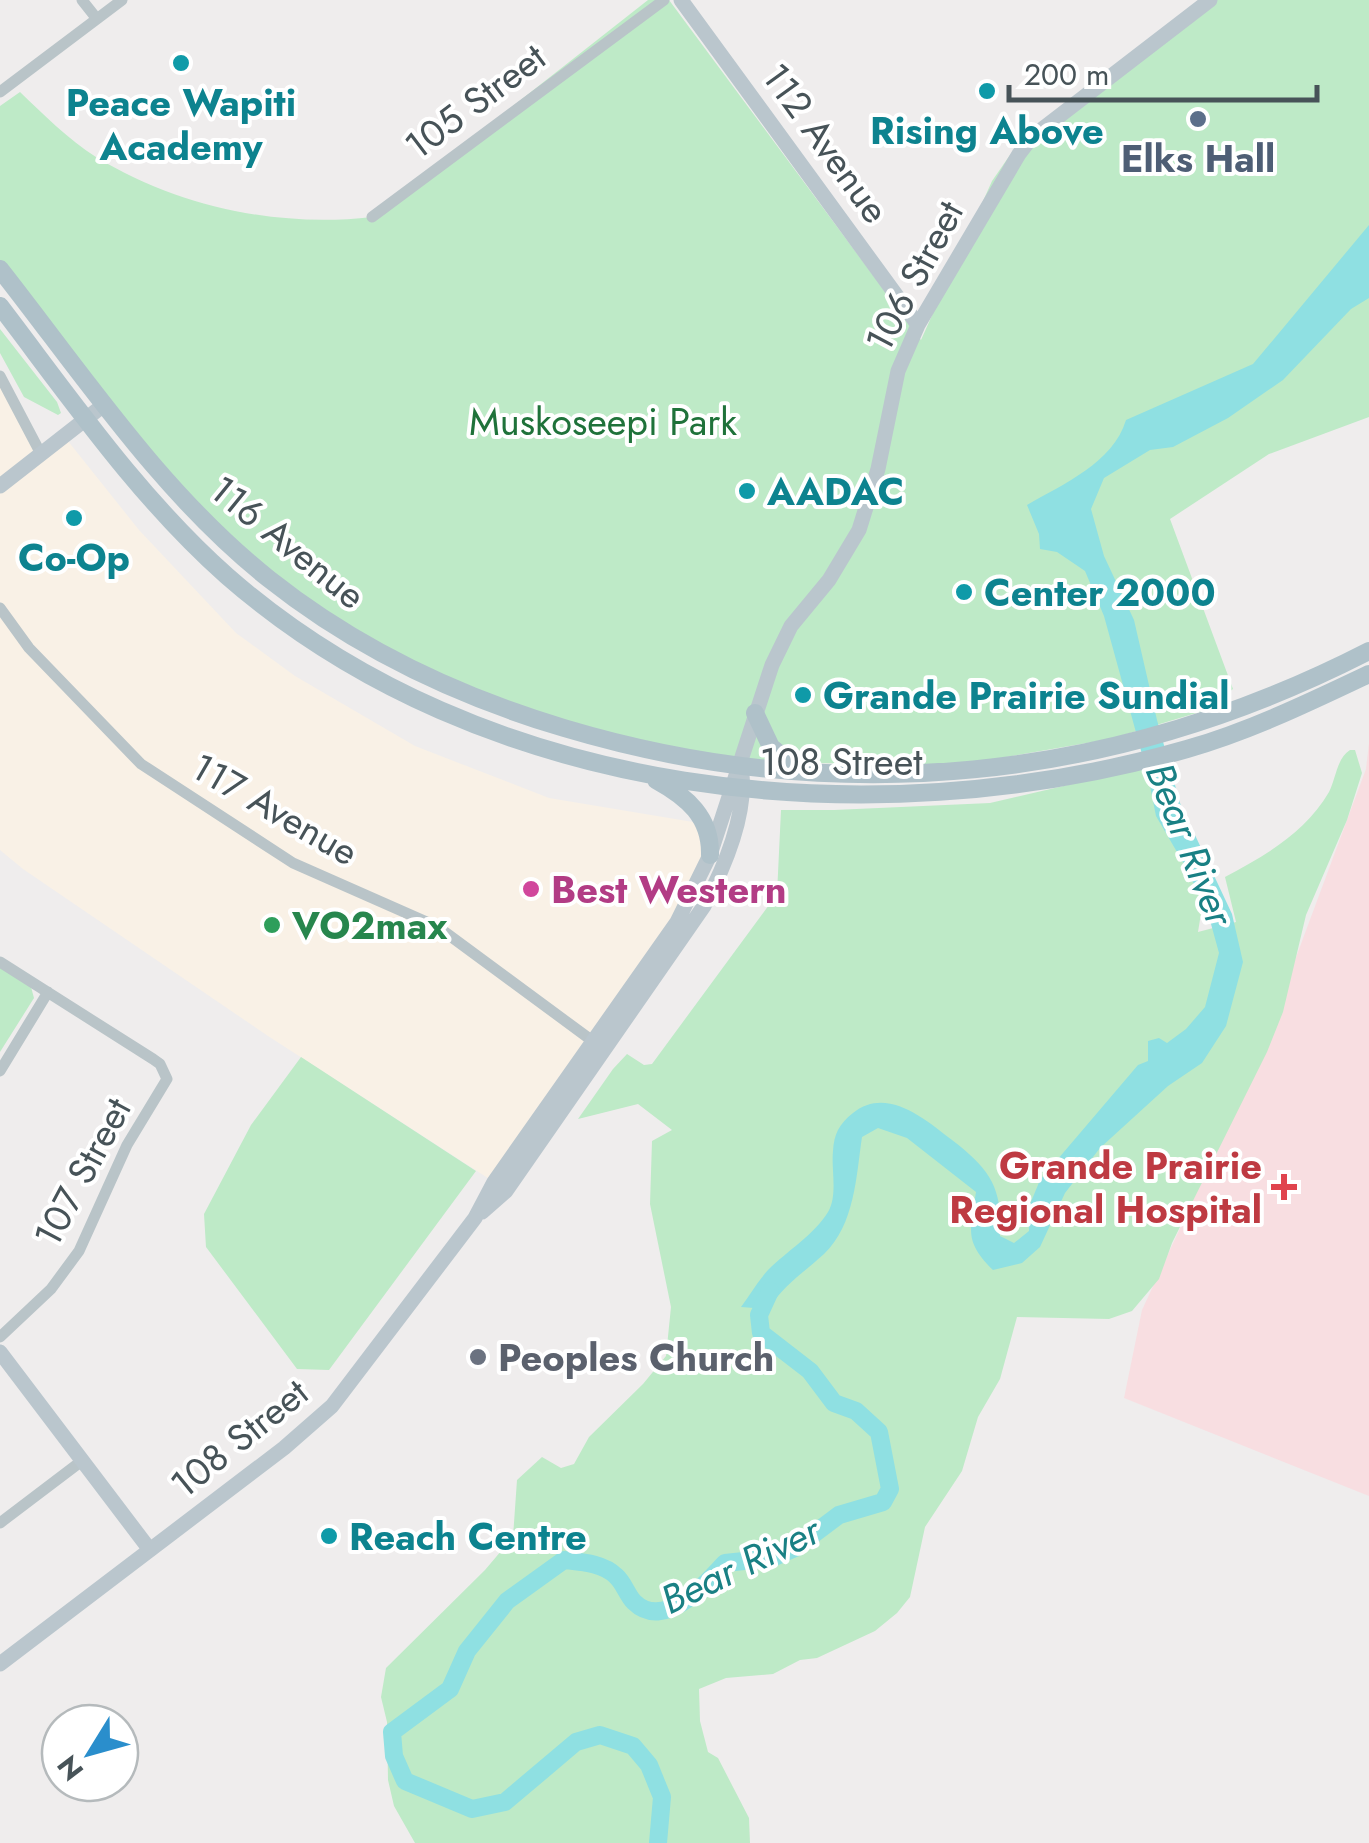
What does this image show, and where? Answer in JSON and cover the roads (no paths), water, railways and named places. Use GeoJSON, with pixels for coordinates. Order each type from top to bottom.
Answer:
{"type":"FeatureCollection","features":[{"type":"Feature","properties":{"kind":"main road","name":"116 Avenue"},"geometry":{"type":"LineString","coordinates":[[0,269],[175,490],[233,548],[296,600],[362,643],[434,680],[545,722],[626,745],[741,766]]}},
{"type":"Feature","properties":{"kind":"main road","name":"116 Avenue"},"geometry":{"type":"LineString","coordinates":[[0,306],[154,503],[200,551],[258,601],[318,644],[380,680],[463,718],[562,752],[643,772],[736,788]]}},
{"type":"Feature","properties":{"kind":"main road","name":"108 Street"},"geometry":{"type":"LineString","coordinates":[[741,766],[806,774],[943,773],[1035,762],[1184,728],[1273,695],[1369,651]]}},
{"type":"Feature","properties":{"kind":"main road","name":"108 Street"},"geometry":{"type":"LineString","coordinates":[[736,788],[842,796],[948,793],[1044,781],[1189,748],[1369,674]]}},
{"type":"Feature","properties":{"kind":"main road"},"geometry":{"type":"LineString","coordinates":[[755,713],[771,748],[806,774]]}},
{"type":"Feature","properties":{"kind":"main road"},"geometry":{"type":"LineString","coordinates":[[643,772],[680,793],[692,805],[705,824],[710,855]]}},
{"type":"Feature","properties":{"kind":"street"},"geometry":{"type":"LineString","coordinates":[[82,0],[97,19]]}},
{"type":"Feature","properties":{"kind":"street"},"geometry":{"type":"LineString","coordinates":[[0,92],[122,0]]}},
{"type":"Feature","properties":{"kind":"street","name":"105 Street"},"geometry":{"type":"LineString","coordinates":[[372,218],[664,0]]}},
{"type":"Feature","properties":{"kind":"street","name":"112 Avenue"},"geometry":{"type":"LineString","coordinates":[[681,0],[918,325]]}},
{"type":"Feature","properties":{"kind":"street","name":"106 Street"},"geometry":{"type":"LineString","coordinates":[[736,788],[772,665],[791,626],[830,580],[859,530],[878,470],[898,371],[918,325],[1032,137],[1210,0]]}},
{"type":"Feature","properties":{"kind":"street"},"geometry":{"type":"LineString","coordinates":[[0,376],[42,454]]}},
{"type":"Feature","properties":{"kind":"street"},"geometry":{"type":"LineString","coordinates":[[0,486],[105,404]]}},
{"type":"Feature","properties":{"kind":"street","name":"117 Avenue"},"geometry":{"type":"LineString","coordinates":[[0,608],[29,648],[141,764],[293,864],[438,927],[600,1046]]}},
{"type":"Feature","properties":{"kind":"street","name":"108 Street"},"geometry":{"type":"LineString","coordinates":[[600,1046],[677,922],[710,855],[736,788]]}},
{"type":"Feature","properties":{"kind":"street","name":"108 Street"},"geometry":{"type":"LineString","coordinates":[[0,1664],[284,1448],[332,1406],[475,1218],[494,1182],[704,906],[724,867],[736,788]]}},
{"type":"Feature","properties":{"kind":"street"},"geometry":{"type":"LineString","coordinates":[[0,962],[48,992],[0,1071]]}},
{"type":"Feature","properties":{"kind":"street","name":"107 Street"},"geometry":{"type":"LineString","coordinates":[[0,1337],[50,1289],[79,1250],[127,1145],[167,1079],[153,1059],[48,992]]}},
{"type":"Feature","properties":{"kind":"street"},"geometry":{"type":"LineString","coordinates":[[0,1352],[150,1550]]}},
{"type":"Feature","properties":{"kind":"street"},"geometry":{"type":"LineString","coordinates":[[0,1523],[83,1460]]}},
{"type":"Feature","properties":{"kind":"water"},"geometry":{"type":"Polygon","coordinates":[[[1369,225],[1369,298],[1351,309],[1283,380],[1228,418],[1173,447],[1150,450],[1104,478],[1091,509],[1104,556],[1134,620],[1180,803],[1232,914],[1243,962],[1226,1026],[1202,1063],[1168,1086],[1100,1148],[1065,1193],[1040,1247],[1022,1263],[993,1270],[977,1251],[971,1235],[976,1192],[907,1138],[878,1128],[862,1137],[848,1214],[834,1242],[768,1309],[741,1307],[768,1270],[828,1212],[835,1139],[841,1125],[853,1113],[878,1103],[904,1108],[965,1150],[985,1170],[996,1192],[1000,1236],[1014,1243],[1029,1231],[1028,1209],[1040,1180],[1138,1065],[1148,1061],[1148,1041],[1159,1038],[1167,1043],[1205,1007],[1219,953],[1208,913],[1156,816],[1104,616],[1085,571],[1057,552],[1040,549],[1039,534],[1027,505],[1098,460],[1126,420],[1253,364],[1369,225]]]}},
{"type":"Feature","properties":{"kind":"waterway","name":"Bear River"},"geometry":{"type":"LineString","coordinates":[[658,1843],[662,1797],[649,1765],[633,1746],[600,1735],[576,1742],[505,1802],[472,1809],[405,1781],[394,1756],[392,1732],[450,1689],[467,1651],[507,1601],[564,1560],[605,1568],[619,1579],[634,1602],[646,1610],[658,1611],[684,1601],[725,1563],[772,1558],[795,1548],[839,1515],[883,1502],[890,1489],[879,1432],[856,1411],[834,1403],[810,1371],[761,1333],[759,1315],[770,1291]]}},
{"type":"Feature","properties":{"kind":"place","name":"Peace Wapiti Academy"},"geometry":{"type":"Point","coordinates":[181,63]}},
{"type":"Feature","properties":{"kind":"place","name":"Rising Above"},"geometry":{"type":"Point","coordinates":[987,91]}},
{"type":"Feature","properties":{"kind":"place","name":"Elks Hall"},"geometry":{"type":"Point","coordinates":[1198,119]}},
{"type":"Feature","properties":{"kind":"place","name":"AADAC"},"geometry":{"type":"Point","coordinates":[747,491]}},
{"type":"Feature","properties":{"kind":"place","name":"Co-Op"},"geometry":{"type":"Point","coordinates":[74,518]}},
{"type":"Feature","properties":{"kind":"place","name":"Center 2000"},"geometry":{"type":"Point","coordinates":[964,592]}},
{"type":"Feature","properties":{"kind":"place","name":"Grande Prairie Sundial"},"geometry":{"type":"Point","coordinates":[803,695]}},
{"type":"Feature","properties":{"kind":"place","name":"Best Western"},"geometry":{"type":"Point","coordinates":[531,889]}},
{"type":"Feature","properties":{"kind":"place","name":"VO2max"},"geometry":{"type":"Point","coordinates":[272,925]}},
{"type":"Feature","properties":{"kind":"place","name":"Grande Prairie Regional Hospital"},"geometry":{"type":"Point","coordinates":[1284,1187]}},
{"type":"Feature","properties":{"kind":"place","name":"Peoples Church"},"geometry":{"type":"Point","coordinates":[478,1357]}},
{"type":"Feature","properties":{"kind":"place","name":"Reach Centre"},"geometry":{"type":"Point","coordinates":[329,1536]}},
{"type":"Feature","properties":{"kind":"park label","name":"Muskoseepi Park"},"geometry":{"type":"Point","coordinates":[603,421]}}]}
